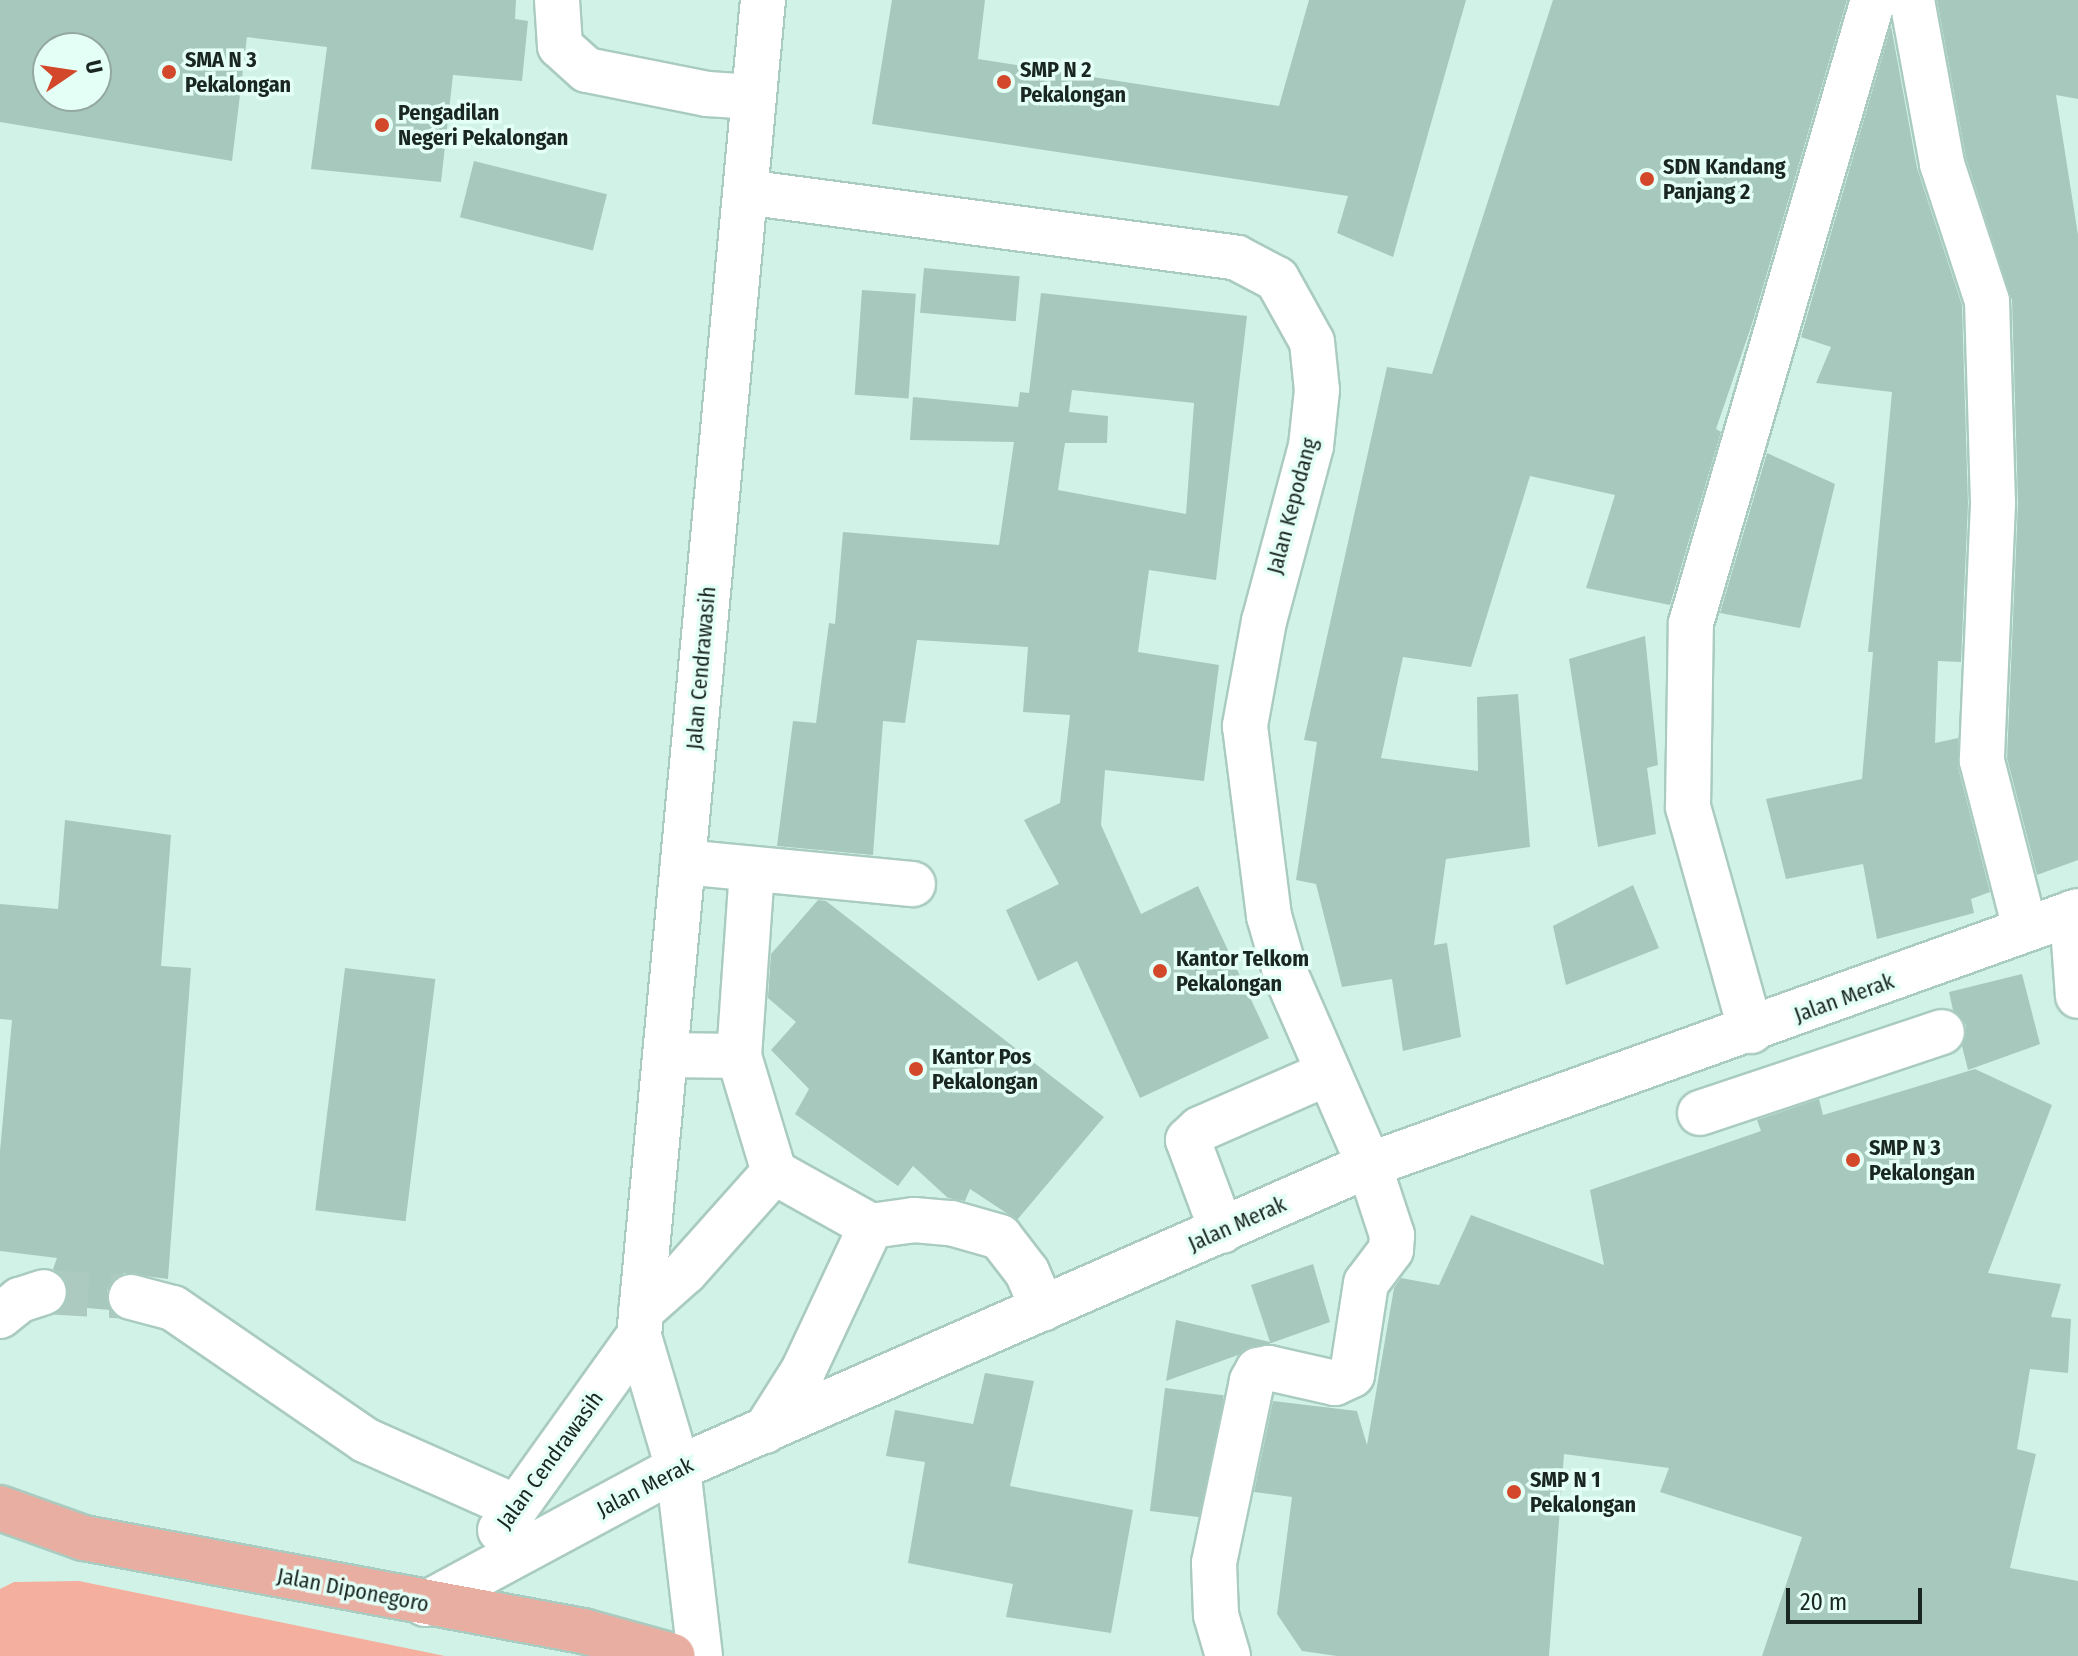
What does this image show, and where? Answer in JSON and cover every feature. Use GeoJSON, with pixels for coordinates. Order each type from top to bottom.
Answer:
{"type":"FeatureCollection","features":[{"type":"Feature","properties":{"kind":"main road","name":"Jalan Diponegoro"},"geometry":{"type":"LineString","coordinates":[[11,1521],[132,1549],[443,1594],[673,1656]]}},
{"type":"Feature","properties":{"kind":"street"},"geometry":{"type":"LineString","coordinates":[[557,0],[560,46],[587,70],[707,94],[754,97]]}},
{"type":"Feature","properties":{"kind":"street","name":"Jalan Cendrawasih"},"geometry":{"type":"LineString","coordinates":[[700,1656],[678,1468],[640,1324],[763,0]]}},
{"type":"Feature","properties":{"kind":"street"},"geometry":{"type":"LineString","coordinates":[[1751,1031],[1688,807],[1691,623],[1873,0]]}},
{"type":"Feature","properties":{"kind":"street"},"geometry":{"type":"LineString","coordinates":[[1912,0],[1942,164],[1987,301],[1993,504],[1982,761],[2025,929]]}},
{"type":"Feature","properties":{"kind":"street","name":"Jalan Kepodang"},"geometry":{"type":"LineString","coordinates":[[745,192],[1237,258],[1277,279],[1312,342],[1317,390],[1311,446],[1270,594],[1245,726],[1269,916],[1326,1074],[1369,1165],[1392,1235],[1391,1250],[1366,1283],[1352,1375],[1335,1383],[1269,1368],[1258,1370],[1252,1381],[1214,1563],[1216,1615],[1228,1656]]}},
{"type":"Feature","properties":{"kind":"street"},"geometry":{"type":"LineString","coordinates":[[683,862],[913,884]]}},
{"type":"Feature","properties":{"kind":"street"},"geometry":{"type":"LineString","coordinates":[[752,869],[739,1056],[774,1172],[871,1226],[951,1223],[1000,1237],[1027,1272],[1043,1309]]}},
{"type":"Feature","properties":{"kind":"street"},"geometry":{"type":"LineString","coordinates":[[2075,912],[2078,996]]}},
{"type":"Feature","properties":{"kind":"street","name":"Jalan Merak"},"geometry":{"type":"LineString","coordinates":[[443,1594],[678,1468],[1369,1165],[1825,1005],[2075,912]]}},
{"type":"Feature","properties":{"kind":"street"},"geometry":{"type":"LineString","coordinates":[[1825,1005],[1843,1066]]}},
{"type":"Feature","properties":{"kind":"street"},"geometry":{"type":"LineString","coordinates":[[1700,1113],[1942,1032]]}},
{"type":"Feature","properties":{"kind":"street"},"geometry":{"type":"LineString","coordinates":[[665,1055],[739,1056]]}},
{"type":"Feature","properties":{"kind":"street"},"geometry":{"type":"LineString","coordinates":[[1222,1231],[1188,1140],[1200,1129],[1326,1074]]}},
{"type":"Feature","properties":{"kind":"street"},"geometry":{"type":"LineString","coordinates":[[640,1324],[774,1172]]}},
{"type":"Feature","properties":{"kind":"street"},"geometry":{"type":"LineString","coordinates":[[765,1431],[803,1371],[871,1226]]}},
{"type":"Feature","properties":{"kind":"street"},"geometry":{"type":"LineString","coordinates":[[0,1316],[20,1300],[44,1292]]}},
{"type":"Feature","properties":{"kind":"street"},"geometry":{"type":"LineString","coordinates":[[131,1297],[173,1308],[365,1440],[516,1507]]}},
{"type":"Feature","properties":{"kind":"street","name":"Jalan Cendrawasih"},"geometry":{"type":"LineString","coordinates":[[443,1594],[516,1507],[640,1324]]}},
{"type":"Feature","properties":{"kind":"shaded area"},"geometry":{"type":"Polygon","coordinates":[[[79,1581],[445,1656],[0,1656],[0,1589],[14,1582],[79,1581]]]}},
{"type":"Feature","properties":{"kind":"building"},"geometry":{"type":"Polygon","coordinates":[[[0,0],[516,0],[515,19],[528,21],[522,81],[453,75],[441,182],[311,169],[327,47],[247,37],[232,161],[0,122],[0,0]]]}},
{"type":"Feature","properties":{"kind":"building","name":"SMP N 2 Pekalongan"},"geometry":{"type":"Polygon","coordinates":[[[892,0],[985,0],[978,59],[1279,106],[1309,0],[1466,0],[1393,257],[1337,233],[1348,196],[872,124],[892,0]]]}},
{"type":"Feature","properties":{"kind":"building","name":"SDN Kandang Panjang 2"},"geometry":{"type":"Polygon","coordinates":[[[1553,0],[1847,0],[1753,321],[1716,429],[1721,432],[1670,605],[1586,588],[1615,495],[1530,476],[1471,667],[1403,657],[1381,758],[1478,771],[1477,697],[1518,694],[1530,847],[1446,859],[1434,945],[1447,943],[1461,1037],[1403,1051],[1392,979],[1342,987],[1316,884],[1296,880],[1317,742],[1304,740],[1387,367],[1432,374],[1553,0]]]}},
{"type":"Feature","properties":{"kind":"building"},"geometry":{"type":"Polygon","coordinates":[[[1937,0],[2078,0],[2078,99],[2056,95],[2078,235],[2078,860],[2037,875],[2007,758],[2018,503],[2012,300],[1966,158],[1937,0]]]}},
{"type":"Feature","properties":{"kind":"building"},"geometry":{"type":"Polygon","coordinates":[[[1891,26],[1917,168],[1962,305],[1968,504],[1961,662],[1938,661],[1935,743],[1958,738],[1958,767],[1990,892],[1971,899],[1974,913],[1877,939],[1863,864],[1786,879],[1766,799],[1862,779],[1873,652],[1868,652],[1892,392],[1816,383],[1831,347],[1801,337],[1891,26]]]}},
{"type":"Feature","properties":{"kind":"building"},"geometry":{"type":"Polygon","coordinates":[[[474,161],[607,194],[593,250],[460,217],[474,161]]]}},
{"type":"Feature","properties":{"kind":"building"},"geometry":{"type":"Polygon","coordinates":[[[924,268],[1020,276],[1016,321],[920,313],[924,268]]]}},
{"type":"Feature","properties":{"kind":"building"},"geometry":{"type":"Polygon","coordinates":[[[862,290],[916,294],[909,399],[855,395],[862,290]]]}},
{"type":"Feature","properties":{"kind":"building"},"geometry":{"type":"Polygon","coordinates":[[[1041,293],[1247,316],[1216,580],[1149,570],[1138,652],[1219,665],[1204,781],[1105,770],[1101,825],[1141,914],[1198,886],[1269,1038],[1140,1098],[1077,961],[1038,981],[1006,910],[1059,884],[1024,820],[1060,803],[1070,715],[1023,712],[1028,647],[917,640],[905,723],[883,721],[873,855],[777,846],[793,721],[816,723],[829,623],[835,624],[843,532],[999,545],[1014,442],[910,440],[913,397],[1018,407],[1020,392],[1029,393],[1041,293]],[[1072,390],[1069,412],[1108,416],[1107,443],[1065,443],[1058,490],[1186,514],[1194,403],[1072,390]]]}},
{"type":"Feature","properties":{"kind":"building"},"geometry":{"type":"Polygon","coordinates":[[[1767,453],[1835,484],[1800,628],[1720,613],[1767,453]]]}},
{"type":"Feature","properties":{"kind":"building"},"geometry":{"type":"Polygon","coordinates":[[[1645,636],[1658,765],[1647,768],[1656,834],[1598,847],[1569,659],[1645,636]]]}},
{"type":"Feature","properties":{"kind":"building"},"geometry":{"type":"Polygon","coordinates":[[[65,820],[171,835],[161,966],[191,968],[168,1279],[124,1273],[107,1290],[110,1310],[64,1306],[68,1285],[53,1269],[57,1258],[0,1251],[0,1151],[12,1020],[0,1019],[0,904],[58,909],[65,820]]]}},
{"type":"Feature","properties":{"kind":"building"},"geometry":{"type":"Polygon","coordinates":[[[1633,885],[1659,948],[1566,985],[1553,926],[1633,885]]]}},
{"type":"Feature","properties":{"kind":"building","name":"Kantor Pos Pekalongan"},"geometry":{"type":"Polygon","coordinates":[[[818,900],[826,901],[1104,1117],[1017,1220],[970,1189],[965,1201],[948,1198],[913,1166],[898,1186],[795,1114],[809,1089],[771,1050],[796,1022],[768,998],[771,954],[818,900]]]}},
{"type":"Feature","properties":{"kind":"building"},"geometry":{"type":"Polygon","coordinates":[[[345,968],[435,979],[406,1221],[315,1210],[345,968]]]}},
{"type":"Feature","properties":{"kind":"building"},"geometry":{"type":"Polygon","coordinates":[[[2022,974],[2040,1044],[1968,1070],[1962,1046],[1966,1025],[1953,1010],[1949,992],[2022,974]]]}},
{"type":"Feature","properties":{"kind":"building"},"geometry":{"type":"Polygon","coordinates":[[[1975,1069],[2052,1105],[1988,1273],[2061,1284],[2051,1317],[2071,1319],[2068,1373],[2030,1369],[2017,1449],[2036,1454],[2010,1568],[2078,1581],[2078,1656],[1762,1656],[1802,1537],[1660,1492],[1669,1468],[1564,1454],[1549,1656],[1337,1656],[1302,1651],[1277,1614],[1292,1497],[1254,1492],[1273,1401],[1357,1411],[1367,1445],[1394,1288],[1401,1278],[1439,1285],[1471,1215],[1604,1265],[1590,1190],[1761,1131],[1757,1120],[1819,1099],[1823,1115],[1975,1069]]]}},
{"type":"Feature","properties":{"kind":"building"},"geometry":{"type":"Polygon","coordinates":[[[1313,1264],[1330,1322],[1166,1381],[1176,1320],[1270,1342],[1251,1285],[1313,1264]]]}},
{"type":"Feature","properties":{"kind":"building"},"geometry":{"type":"Polygon","coordinates":[[[985,1373],[1034,1381],[1010,1486],[1133,1510],[1111,1633],[1006,1617],[1013,1584],[908,1563],[925,1462],[886,1456],[895,1410],[973,1424],[985,1373]]]}},
{"type":"Feature","properties":{"kind":"building"},"geometry":{"type":"Polygon","coordinates":[[[1165,1388],[1224,1395],[1208,1518],[1150,1511],[1165,1388]]]}},
{"type":"Feature","properties":{"kind":"tunnel"},"geometry":{"type":"LineString","coordinates":[[44,1292],[131,1297]]}},
{"type":"Feature","properties":{"kind":"place","name":"SMA N 3 Pekalongan"},"geometry":{"type":"Point","coordinates":[169,72]}},
{"type":"Feature","properties":{"kind":"place","name":"SMP N 2 Pekalongan"},"geometry":{"type":"Point","coordinates":[1004,82]}},
{"type":"Feature","properties":{"kind":"place","name":"Pengadilan Negeri Pekalongan"},"geometry":{"type":"Point","coordinates":[382,125]}},
{"type":"Feature","properties":{"kind":"place","name":"SDN Kandang Panjang 2"},"geometry":{"type":"Point","coordinates":[1647,179]}},
{"type":"Feature","properties":{"kind":"place","name":"Kantor Telkom Pekalongan"},"geometry":{"type":"Point","coordinates":[1160,971]}},
{"type":"Feature","properties":{"kind":"place","name":"Kantor Pos Pekalongan"},"geometry":{"type":"Point","coordinates":[916,1069]}},
{"type":"Feature","properties":{"kind":"place","name":"SMP N 3 Pekalongan"},"geometry":{"type":"Point","coordinates":[1853,1160]}},
{"type":"Feature","properties":{"kind":"place","name":"SMP N 1 Pekalongan"},"geometry":{"type":"Point","coordinates":[1514,1492]}}]}
